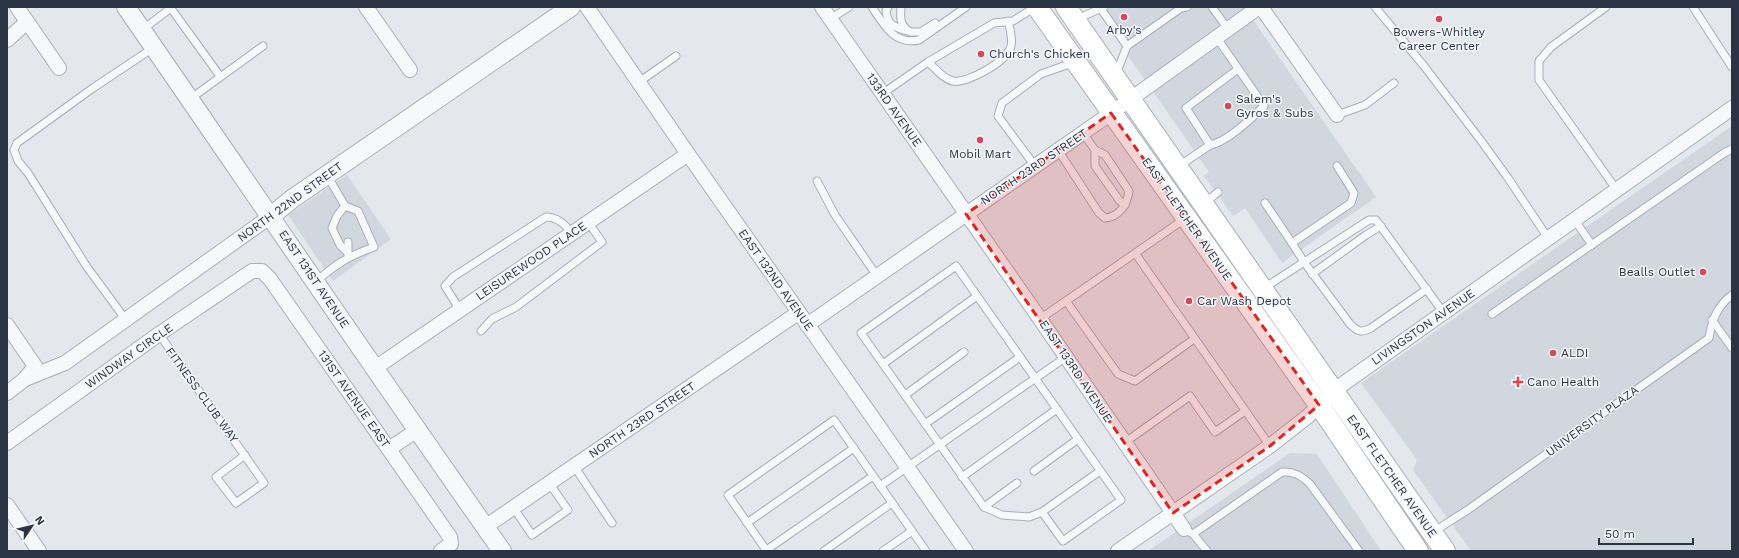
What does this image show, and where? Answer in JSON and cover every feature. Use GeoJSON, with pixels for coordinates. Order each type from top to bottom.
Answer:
{"type":"FeatureCollection","features":[{"type":"Feature","properties":{"kind":"main road","name":"EAST FLETCHER AVENUE"},"geometry":{"type":"LineString","coordinates":[[1036,7],[1186,218],[1445,551]]}},
{"type":"Feature","properties":{"kind":"main road","name":"EAST FLETCHER AVENUE"},"geometry":{"type":"LineString","coordinates":[[1070,13],[1262,289],[1326,399],[1418,551]]}},
{"type":"Feature","properties":{"kind":"street"},"geometry":{"type":"LineString","coordinates":[[17,7],[59,68]]}},
{"type":"Feature","properties":{"kind":"street","name":"EAST 131ST AVENUE"},"geometry":{"type":"LineString","coordinates":[[126,7],[502,551]]}},
{"type":"Feature","properties":{"kind":"street"},"geometry":{"type":"LineString","coordinates":[[366,7],[410,70]]}},
{"type":"Feature","properties":{"kind":"street","name":"EAST 132ND AVENUE"},"geometry":{"type":"LineString","coordinates":[[587,7],[798,313],[966,551]]}},
{"type":"Feature","properties":{"kind":"street","name":"133RD AVENUE"},"geometry":{"type":"LineString","coordinates":[[822,7],[966,214]]}},
{"type":"Feature","properties":{"kind":"street"},"geometry":{"type":"LineString","coordinates":[[1260,7],[1337,115]]}},
{"type":"Feature","properties":{"kind":"street","name":"NORTH 23RD STREET"},"geometry":{"type":"LineString","coordinates":[[807,325],[1111,112],[1131,100],[1260,7]]}},
{"type":"Feature","properties":{"kind":"street","name":"NORTH 22ND STREET"},"geometry":{"type":"LineString","coordinates":[[7,393],[25,379],[65,363],[327,175],[565,9]]}},
{"type":"Feature","properties":{"kind":"street"},"geometry":{"type":"LineString","coordinates":[[7,40],[27,22]]}},
{"type":"Feature","properties":{"kind":"street","name":"LIVINGSTON AVENUE"},"geometry":{"type":"LineString","coordinates":[[1118,551],[1270,446],[1308,417],[1343,384],[1732,108]]}},
{"type":"Feature","properties":{"kind":"street","name":"LEISUREWOOD PLACE"},"geometry":{"type":"LineString","coordinates":[[375,368],[688,154]]}},
{"type":"Feature","properties":{"kind":"street","name":"EAST 133RD AVENUE"},"geometry":{"type":"LineString","coordinates":[[966,214],[1040,319],[1124,443],[1188,532]]}},
{"type":"Feature","properties":{"kind":"street","name":"131ST AVENUE EAST"},"geometry":{"type":"LineString","coordinates":[[252,271],[262,270],[270,279],[450,537],[451,544],[441,551]]}},
{"type":"Feature","properties":{"kind":"street","name":"WINDWAY CIRCLE"},"geometry":{"type":"LineString","coordinates":[[7,443],[158,334],[252,271]]}},
{"type":"Feature","properties":{"kind":"street","name":"NORTH 23RD STREET"},"geometry":{"type":"LineString","coordinates":[[485,527],[798,313]]}},
{"type":"Feature","properties":{"kind":"street"},"geometry":{"type":"LineString","coordinates":[[7,325],[35,366],[25,379]]}},
{"type":"Feature","properties":{"kind":"street"},"geometry":{"type":"LineString","coordinates":[[389,449],[417,430]]}},
{"type":"Feature","properties":{"kind":"street"},"geometry":{"type":"LineString","coordinates":[[7,506],[39,551]]}},
{"type":"Feature","properties":{"kind":"lane"},"geometry":{"type":"LineString","coordinates":[[142,30],[170,7],[220,76]]}},
{"type":"Feature","properties":{"kind":"lane"},"geometry":{"type":"LineString","coordinates":[[830,19],[849,7]]}},
{"type":"Feature","properties":{"kind":"lane"},"geometry":{"type":"LineString","coordinates":[[872,7],[896,38],[910,42],[919,40],[966,7]]}},
{"type":"Feature","properties":{"kind":"lane"},"geometry":{"type":"LineString","coordinates":[[888,7],[886,11],[889,22],[895,28],[910,32],[921,32],[958,7]]}},
{"type":"Feature","properties":{"kind":"lane"},"geometry":{"type":"LineString","coordinates":[[901,7],[900,21],[910,32]]}},
{"type":"Feature","properties":{"kind":"lane"},"geometry":{"type":"LineString","coordinates":[[882,94],[928,62],[994,24],[1013,21],[1036,7]]}},
{"type":"Feature","properties":{"kind":"lane"},"geometry":{"type":"LineString","coordinates":[[1115,76],[1127,46],[1183,7]]}},
{"type":"Feature","properties":{"kind":"lane"},"geometry":{"type":"LineString","coordinates":[[1178,167],[1210,144],[1217,144],[1243,125],[1264,106],[1257,93],[1238,69],[1212,7]]}},
{"type":"Feature","properties":{"kind":"lane"},"geometry":{"type":"LineString","coordinates":[[1376,7],[1424,66],[1482,142],[1548,238]]}},
{"type":"Feature","properties":{"kind":"lane"},"geometry":{"type":"LineString","coordinates":[[1606,7],[1547,52],[1539,61],[1539,80],[1616,189]]}},
{"type":"Feature","properties":{"kind":"lane"},"geometry":{"type":"LineString","coordinates":[[1693,7],[1732,66]]}},
{"type":"Feature","properties":{"kind":"lane"},"geometry":{"type":"LineString","coordinates":[[1070,13],[1103,8],[1127,46]]}},
{"type":"Feature","properties":{"kind":"lane"},"geometry":{"type":"LineString","coordinates":[[928,62],[944,77],[954,82],[964,80],[985,71],[1003,58],[1009,51],[1012,38],[1008,22]]}},
{"type":"Feature","properties":{"kind":"lane"},"geometry":{"type":"LineString","coordinates":[[190,99],[263,46]]}},
{"type":"Feature","properties":{"kind":"lane"},"geometry":{"type":"LineString","coordinates":[[126,320],[87,267],[28,173],[18,161],[14,150],[17,143],[29,134],[92,88],[153,47]]}},
{"type":"Feature","properties":{"kind":"lane"},"geometry":{"type":"LineString","coordinates":[[639,82],[676,56]]}},
{"type":"Feature","properties":{"kind":"lane"},"geometry":{"type":"LineString","coordinates":[[1036,166],[998,116],[1002,103],[1041,74],[1075,62]]}},
{"type":"Feature","properties":{"kind":"lane"},"geometry":{"type":"LineString","coordinates":[[1210,144],[1186,108],[1238,69]]}},
{"type":"Feature","properties":{"kind":"lane"},"geometry":{"type":"LineString","coordinates":[[1337,115],[1365,105],[1394,83]]}},
{"type":"Feature","properties":{"kind":"lane"},"geometry":{"type":"LineString","coordinates":[[1058,150],[1099,213],[1105,218],[1116,216],[1125,205],[1129,191],[1105,155],[1095,150],[1083,133]]}},
{"type":"Feature","properties":{"kind":"lane"},"geometry":{"type":"LineString","coordinates":[[1492,314],[1724,153],[1732,149]]}},
{"type":"Feature","properties":{"kind":"lane"},"geometry":{"type":"LineString","coordinates":[[1095,150],[1095,166],[1119,200],[1125,205]]}},
{"type":"Feature","properties":{"kind":"lane"},"geometry":{"type":"LineString","coordinates":[[1292,243],[1350,203],[1353,198],[1354,193],[1337,166]]}},
{"type":"Feature","properties":{"kind":"lane"},"geometry":{"type":"LineString","coordinates":[[316,282],[348,255],[374,247],[358,211],[345,206],[327,175]]}},
{"type":"Feature","properties":{"kind":"lane"},"geometry":{"type":"LineString","coordinates":[[817,181],[835,215],[877,276]]}},
{"type":"Feature","properties":{"kind":"lane"},"geometry":{"type":"LineString","coordinates":[[1203,204],[1218,192]]}},
{"type":"Feature","properties":{"kind":"lane"},"geometry":{"type":"LineString","coordinates":[[1265,203],[1312,274],[1357,331],[1361,332],[1371,328],[1426,289]]}},
{"type":"Feature","properties":{"kind":"lane"},"geometry":{"type":"LineString","coordinates":[[345,206],[336,216],[332,228],[340,245],[348,255]]}},
{"type":"Feature","properties":{"kind":"lane"},"geometry":{"type":"LineString","coordinates":[[336,216],[340,224]]}},
{"type":"Feature","properties":{"kind":"lane"},"geometry":{"type":"LineString","coordinates":[[460,310],[445,286],[453,277],[546,217],[551,217],[562,222],[572,234]]}},
{"type":"Feature","properties":{"kind":"lane"},"geometry":{"type":"LineString","coordinates":[[1040,319],[1186,218]]}},
{"type":"Feature","properties":{"kind":"lane"},"geometry":{"type":"LineString","coordinates":[[1574,219],[1592,245]]}},
{"type":"Feature","properties":{"kind":"lane"},"geometry":{"type":"LineString","coordinates":[[1262,289],[1369,220],[1376,220],[1382,226],[1443,312]]}},
{"type":"Feature","properties":{"kind":"lane"},"geometry":{"type":"LineString","coordinates":[[481,330],[492,319],[516,307],[602,242],[588,222]]}},
{"type":"Feature","properties":{"kind":"lane"},"geometry":{"type":"LineString","coordinates":[[1312,274],[1366,235],[1382,226]]}},
{"type":"Feature","properties":{"kind":"lane"},"geometry":{"type":"LineString","coordinates":[[348,242],[348,255]]}},
{"type":"Feature","properties":{"kind":"lane"},"geometry":{"type":"LineString","coordinates":[[1135,253],[1270,446]]}},
{"type":"Feature","properties":{"kind":"lane"},"geometry":{"type":"LineString","coordinates":[[1042,512],[1063,541],[1120,500],[1078,439],[1057,409],[956,266],[861,333],[984,507],[1002,515],[1029,517],[1042,512],[1100,471]]}},
{"type":"Feature","properties":{"kind":"lane","name":"UNIVERSITY PLAZA"},"geometry":{"type":"LineString","coordinates":[[1432,533],[1469,509],[1709,338],[1712,320],[1727,299],[1732,295]]}},
{"type":"Feature","properties":{"kind":"lane"},"geometry":{"type":"LineString","coordinates":[[883,364],[977,296]]}},
{"type":"Feature","properties":{"kind":"lane"},"geometry":{"type":"LineString","coordinates":[[1066,301],[1118,374],[1135,382],[1194,339]]}},
{"type":"Feature","properties":{"kind":"lane"},"geometry":{"type":"LineString","coordinates":[[1712,320],[1732,348]]}},
{"type":"Feature","properties":{"kind":"lane","name":"FITNESS CLUB WAY"},"geometry":{"type":"LineString","coordinates":[[158,334],[264,483],[236,503],[216,477],[244,455]]}},
{"type":"Feature","properties":{"kind":"lane"},"geometry":{"type":"LineString","coordinates":[[904,394],[964,352]]}},
{"type":"Feature","properties":{"kind":"lane"},"geometry":{"type":"LineString","coordinates":[[925,424],[1020,357]]}},
{"type":"Feature","properties":{"kind":"lane"},"geometry":{"type":"LineString","coordinates":[[880,486],[1066,357]]}},
{"type":"Feature","properties":{"kind":"lane"},"geometry":{"type":"LineString","coordinates":[[1124,443],[1190,396],[1215,432],[1245,411]]}},
{"type":"Feature","properties":{"kind":"lane"},"geometry":{"type":"LineString","coordinates":[[962,476],[1057,409]]}},
{"type":"Feature","properties":{"kind":"lane"},"geometry":{"type":"LineString","coordinates":[[873,476],[766,550],[728,495],[834,420],[926,551]]}},
{"type":"Feature","properties":{"kind":"lane"},"geometry":{"type":"LineString","coordinates":[[1034,471],[1078,439]]}},
{"type":"Feature","properties":{"kind":"lane"},"geometry":{"type":"LineString","coordinates":[[747,523],[854,448]]}},
{"type":"Feature","properties":{"kind":"lane"},"geometry":{"type":"LineString","coordinates":[[574,466],[612,523]]}},
{"type":"Feature","properties":{"kind":"lane"},"geometry":{"type":"LineString","coordinates":[[1207,551],[1188,532],[1282,472],[1291,472],[1303,477],[1310,484],[1359,551]]}},
{"type":"Feature","properties":{"kind":"lane"},"geometry":{"type":"LineString","coordinates":[[514,507],[532,534],[568,510],[550,483]]}},
{"type":"Feature","properties":{"kind":"lane"},"geometry":{"type":"LineString","coordinates":[[984,507],[1017,483]]}},
{"type":"Feature","properties":{"kind":"lane"},"geometry":{"type":"LineString","coordinates":[[824,551],[892,503]]}},
{"type":"Feature","properties":{"kind":"lane"},"geometry":{"type":"LineString","coordinates":[[883,551],[912,531]]}},
{"type":"Feature","properties":{"kind":"highlighted area"},"geometry":{"type":"Polygon","coordinates":[[[1111,113],[1319,405],[1270,446],[1173,513],[966,214],[1111,113]]]}},
{"type":"Feature","properties":{"kind":"shaded area"},"geometry":{"type":"Polygon","coordinates":[[[1094,7],[1244,7],[1376,197],[1282,263],[1245,208],[1233,216],[1204,176],[1209,172],[1094,7]]]}},
{"type":"Feature","properties":{"kind":"shaded area"},"geometry":{"type":"Polygon","coordinates":[[[1732,126],[1732,551],[1471,551],[1413,470],[1417,460],[1361,383],[1732,126]]]}},
{"type":"Feature","properties":{"kind":"shaded area"},"geometry":{"type":"Polygon","coordinates":[[[347,175],[391,239],[333,281],[288,215],[347,175]]]}},
{"type":"Feature","properties":{"kind":"shaded area"},"geometry":{"type":"Polygon","coordinates":[[[1290,453],[1317,454],[1381,551],[1148,551],[1290,453]]]}},
{"type":"Feature","properties":{"kind":"place","name":"Arby's"},"geometry":{"type":"Point","coordinates":[1124,17]}},
{"type":"Feature","properties":{"kind":"place","name":"Bowers-Whitley Career Center"},"geometry":{"type":"Point","coordinates":[1439,19]}},
{"type":"Feature","properties":{"kind":"place","name":"Church's Chicken"},"geometry":{"type":"Point","coordinates":[981,54]}},
{"type":"Feature","properties":{"kind":"place","name":"Salem's Gyros & Subs"},"geometry":{"type":"Point","coordinates":[1228,106]}},
{"type":"Feature","properties":{"kind":"place","name":"Mobil Mart"},"geometry":{"type":"Point","coordinates":[980,140]}},
{"type":"Feature","properties":{"kind":"place","name":"Bealls Outlet"},"geometry":{"type":"Point","coordinates":[1703,272]}},
{"type":"Feature","properties":{"kind":"place","name":"Car Wash Depot"},"geometry":{"type":"Point","coordinates":[1189,301]}},
{"type":"Feature","properties":{"kind":"place","name":"ALDI"},"geometry":{"type":"Point","coordinates":[1553,353]}},
{"type":"Feature","properties":{"kind":"place","name":"Cano Health"},"geometry":{"type":"Point","coordinates":[1518,382]}}]}
